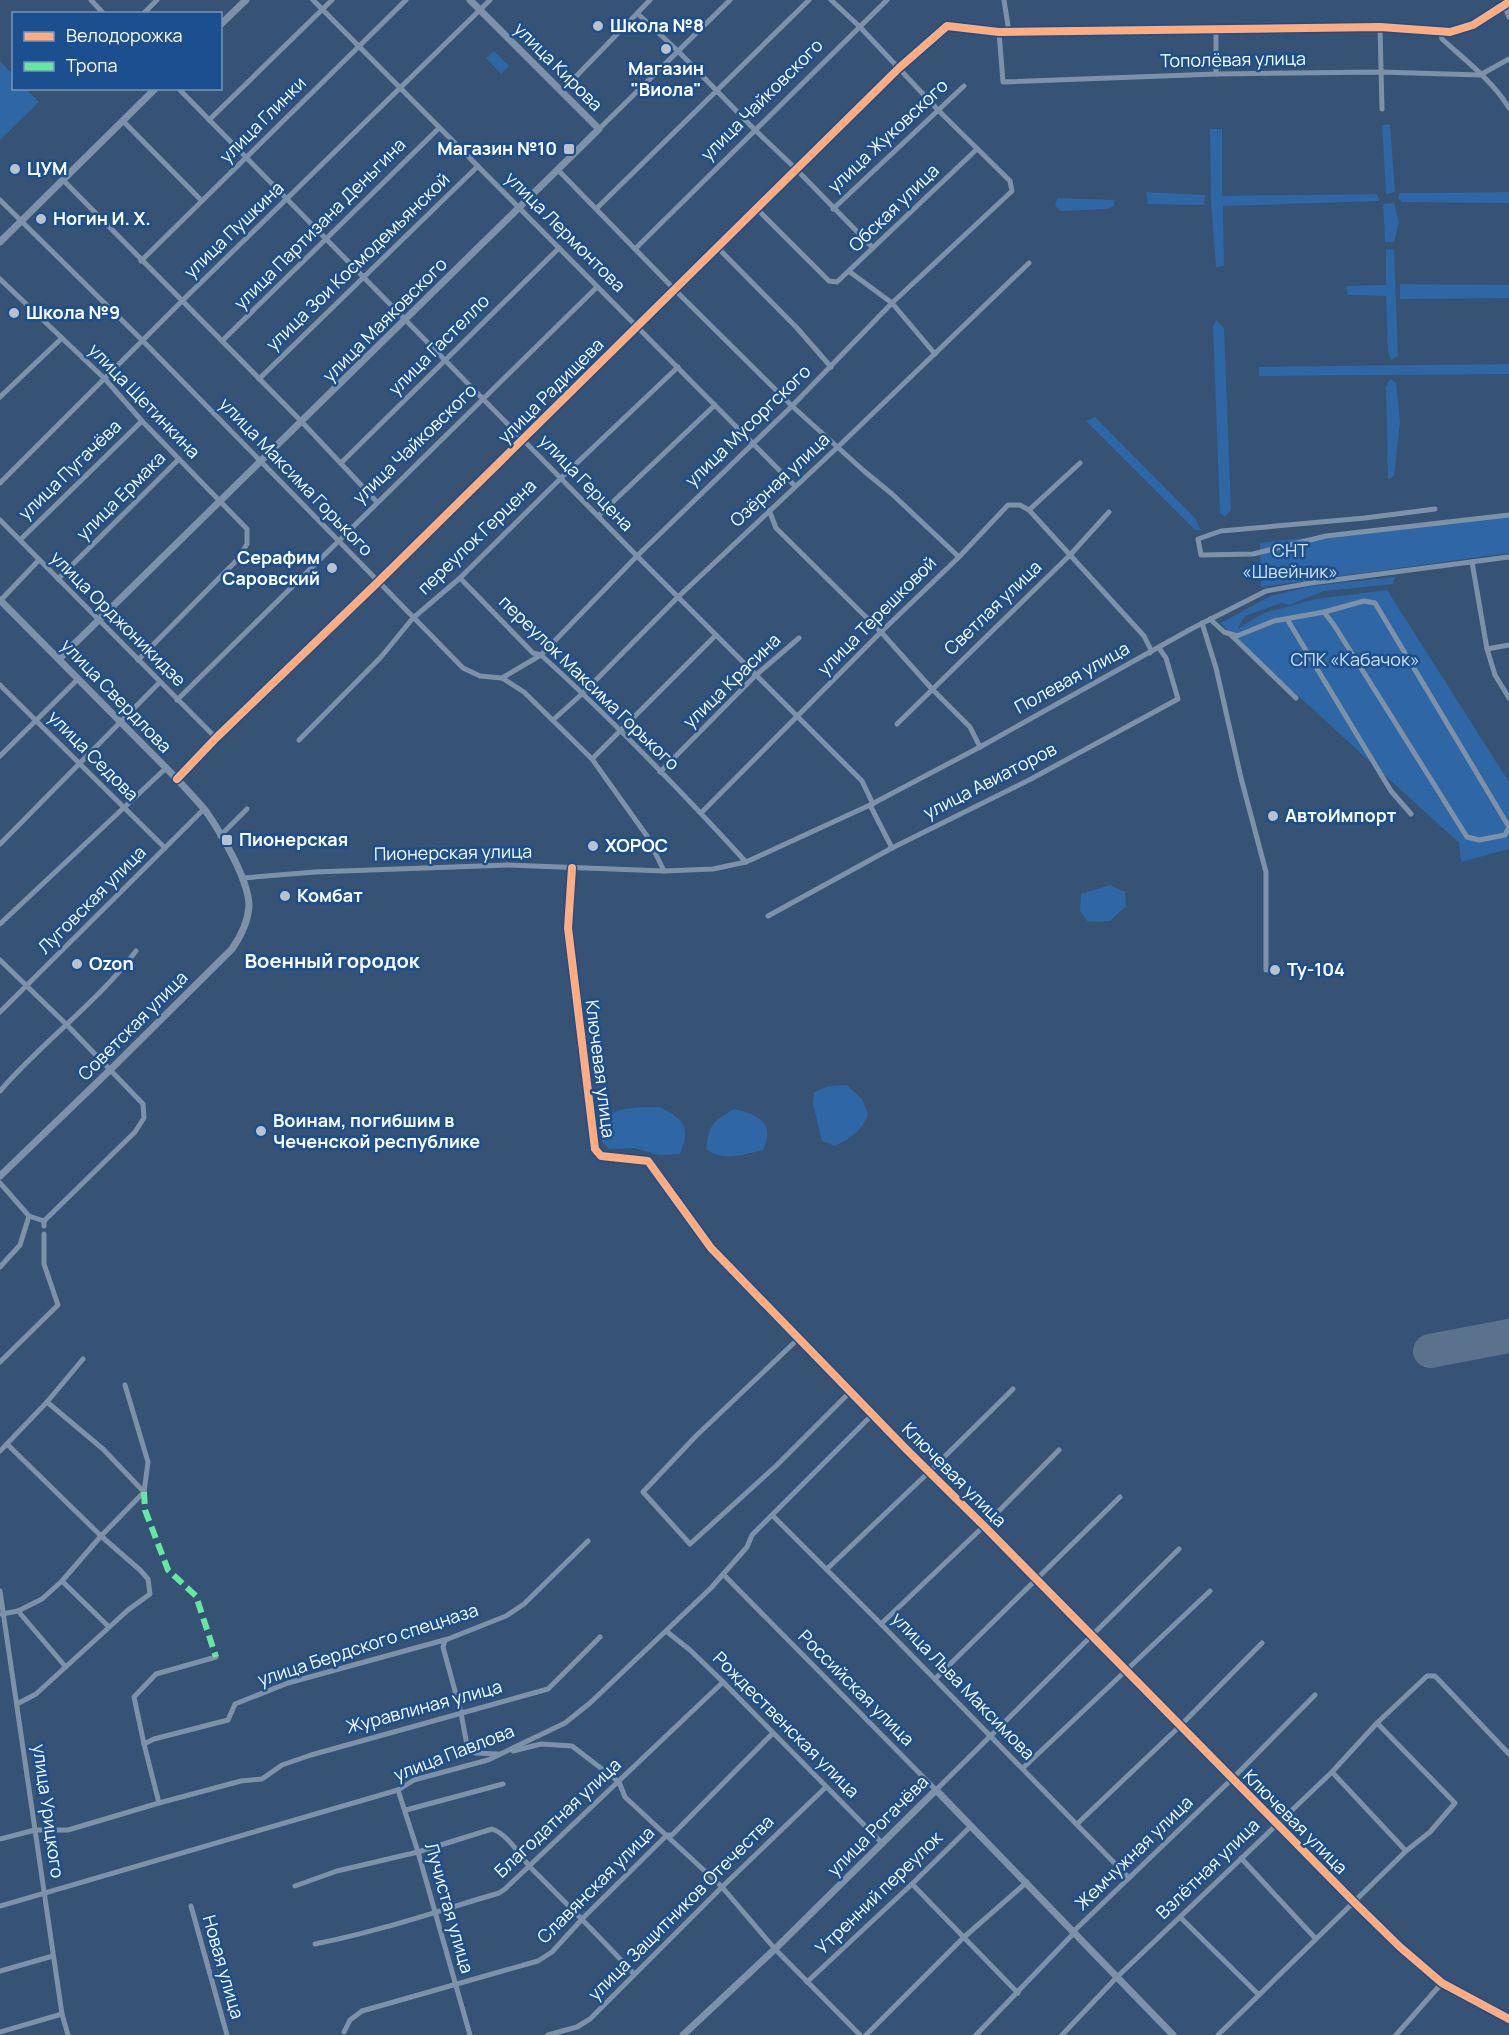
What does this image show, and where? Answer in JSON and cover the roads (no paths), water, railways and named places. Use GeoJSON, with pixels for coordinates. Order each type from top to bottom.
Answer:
{"type":"FeatureCollection","features":[{"type":"Feature","properties":{"kind":"street"},"geometry":{"type":"LineString","coordinates":[[91,0],[102,12]]}},
{"type":"Feature","properties":{"kind":"street"},"geometry":{"type":"LineString","coordinates":[[145,12],[157,0]]}},
{"type":"Feature","properties":{"kind":"street"},"geometry":{"type":"LineString","coordinates":[[222,23],[246,0]]}},
{"type":"Feature","properties":{"kind":"street","name":"улица Лермонтова"},"geometry":{"type":"LineString","coordinates":[[313,0],[795,486]]}},
{"type":"Feature","properties":{"kind":"street"},"geometry":{"type":"LineString","coordinates":[[209,120],[332,0]]}},
{"type":"Feature","properties":{"kind":"street","name":"улица Глинки"},"geometry":{"type":"LineString","coordinates":[[141,261],[406,0]]}},
{"type":"Feature","properties":{"kind":"street","name":"улица Кирова"},"geometry":{"type":"LineString","coordinates":[[470,0],[599,129]]}},
{"type":"Feature","properties":{"kind":"street","name":"улица Пушкина"},"geometry":{"type":"LineString","coordinates":[[0,483],[490,0]]}},
{"type":"Feature","properties":{"kind":"street"},"geometry":{"type":"LineString","coordinates":[[561,92],[650,0]]}},
{"type":"Feature","properties":{"kind":"street","name":"улица Маяковского"},"geometry":{"type":"LineString","coordinates":[[59,659],[730,0]]}},
{"type":"Feature","properties":{"kind":"street"},"geometry":{"type":"LineString","coordinates":[[596,209],[809,0]]}},
{"type":"Feature","properties":{"kind":"street"},"geometry":{"type":"LineString","coordinates":[[831,0],[860,26],[977,149]]}},
{"type":"Feature","properties":{"kind":"street","name":"улица Чайковского"},"geometry":{"type":"LineString","coordinates":[[634,249],[887,0]]}},
{"type":"Feature","properties":{"kind":"street"},"geometry":{"type":"LineString","coordinates":[[1004,0],[1009,32]]}},
{"type":"Feature","properties":{"kind":"street"},"geometry":{"type":"LineString","coordinates":[[999,32],[1380,27],[1450,32],[1473,25],[1506,3],[1509,17]]}},
{"type":"Feature","properties":{"kind":"street"},"geometry":{"type":"LineString","coordinates":[[638,14],[678,51],[873,248]]}},
{"type":"Feature","properties":{"kind":"street","name":"улица Радищева"},"geometry":{"type":"LineString","coordinates":[[177,778],[899,68],[947,26],[999,32]]}},
{"type":"Feature","properties":{"kind":"street"},"geometry":{"type":"LineString","coordinates":[[1380,27],[1382,109]]}},
{"type":"Feature","properties":{"kind":"street"},"geometry":{"type":"LineString","coordinates":[[1216,30],[1216,74]]}},
{"type":"Feature","properties":{"kind":"street"},"geometry":{"type":"LineString","coordinates":[[1440,31],[1442,39],[1480,75],[1509,108]]}},
{"type":"Feature","properties":{"kind":"street","name":"Тополёвая улица"},"geometry":{"type":"LineString","coordinates":[[999,32],[1003,82],[1216,74],[1380,72],[1480,75]]}},
{"type":"Feature","properties":{"kind":"street"},"geometry":{"type":"LineString","coordinates":[[1480,75],[1509,58]]}},
{"type":"Feature","properties":{"kind":"street","name":"улица Жуковского"},"geometry":{"type":"LineString","coordinates":[[833,209],[964,86]]}},
{"type":"Feature","properties":{"kind":"street"},"geometry":{"type":"LineString","coordinates":[[0,242],[154,90]]}},
{"type":"Feature","properties":{"kind":"street","name":"улица Герцена"},"geometry":{"type":"LineString","coordinates":[[180,90],[405,321],[861,781],[892,848]]}},
{"type":"Feature","properties":{"kind":"street"},"geometry":{"type":"LineString","coordinates":[[123,121],[202,201]]}},
{"type":"Feature","properties":{"kind":"street","name":"улица Партизана Деньгина"},"geometry":{"type":"LineString","coordinates":[[222,341],[440,128]]}},
{"type":"Feature","properties":{"kind":"street","name":"улица Мусоргского"},"geometry":{"type":"LineString","coordinates":[[502,678],[541,655],[637,556],[831,367],[892,303],[1011,191],[1010,181],[977,149]]}},
{"type":"Feature","properties":{"kind":"street","name":"Обская улица"},"geometry":{"type":"LineString","coordinates":[[757,209],[830,281],[837,282],[977,149]]}},
{"type":"Feature","properties":{"kind":"street","name":"улица Зои Космодемьянской"},"geometry":{"type":"LineString","coordinates":[[259,379],[478,166]]}},
{"type":"Feature","properties":{"kind":"street"},"geometry":{"type":"LineString","coordinates":[[558,170],[674,290],[792,406],[959,557]]}},
{"type":"Feature","properties":{"kind":"street"},"geometry":{"type":"LineString","coordinates":[[63,180],[302,422],[377,502]]}},
{"type":"Feature","properties":{"kind":"street","name":"улица Максима Горького"},"geometry":{"type":"LineString","coordinates":[[0,200],[142,341],[463,669],[480,676],[502,678],[524,692],[592,759],[646,836],[664,871]]}},
{"type":"Feature","properties":{"kind":"street","name":"улица Гастелло"},"geometry":{"type":"LineString","coordinates":[[341,464],[559,248]]}},
{"type":"Feature","properties":{"kind":"street"},"geometry":{"type":"LineString","coordinates":[[718,248],[797,328],[831,367]]}},
{"type":"Feature","properties":{"kind":"street","name":"Озёрная улица"},"geometry":{"type":"LineString","coordinates":[[553,720],[678,597],[1029,263]]}},
{"type":"Feature","properties":{"kind":"street"},"geometry":{"type":"LineString","coordinates":[[850,272],[892,303],[935,354]]}},
{"type":"Feature","properties":{"kind":"street","name":"улица Щетинкина"},"geometry":{"type":"LineString","coordinates":[[0,279],[105,378],[142,421],[247,529],[247,544],[237,560],[138,660]]}},
{"type":"Feature","properties":{"kind":"street","name":"улица Чайковского"},"geometry":{"type":"LineString","coordinates":[[177,700],[597,286]]}},
{"type":"Feature","properties":{"kind":"street"},"geometry":{"type":"LineString","coordinates":[[0,397],[62,338]]}},
{"type":"Feature","properties":{"kind":"street","name":"переулок Герцена"},"geometry":{"type":"LineString","coordinates":[[412,618],[460,578],[678,367]]}},
{"type":"Feature","properties":{"kind":"street"},"geometry":{"type":"LineString","coordinates":[[598,516],[715,405]]}},
{"type":"Feature","properties":{"kind":"street","name":"улица Пугачёва"},"geometry":{"type":"LineString","coordinates":[[20,540],[142,421]]}},
{"type":"Feature","properties":{"kind":"street","name":"улица Ермака"},"geometry":{"type":"LineString","coordinates":[[58,579],[179,459]]}},
{"type":"Feature","properties":{"kind":"street"},"geometry":{"type":"LineString","coordinates":[[1080,463],[1029,510],[1144,636],[1151,650],[1150,653]]}},
{"type":"Feature","properties":{"kind":"street","name":"улица Терешковой"},"geometry":{"type":"LineString","coordinates":[[701,813],[959,557],[1008,505],[1020,504],[1029,510]]}},
{"type":"Feature","properties":{"kind":"street"},"geometry":{"type":"LineString","coordinates":[[1435,509],[1221,531],[1198,539],[1201,555],[1253,554],[1326,536],[1509,515]]}},
{"type":"Feature","properties":{"kind":"street"},"geometry":{"type":"LineString","coordinates":[[769,510],[776,528],[881,632],[970,727],[980,747]]}},
{"type":"Feature","properties":{"kind":"street","name":"Светлая улица"},"geometry":{"type":"LineString","coordinates":[[897,724],[1071,554],[1109,512]]}},
{"type":"Feature","properties":{"kind":"street","name":"улица Орджоникидзе"},"geometry":{"type":"LineString","coordinates":[[0,520],[38,561],[216,738]]}},
{"type":"Feature","properties":{"kind":"street","name":"Полевая улица"},"geometry":{"type":"LineString","coordinates":[[664,871],[713,868],[746,862],[872,805],[1202,623],[1266,591],[1509,557]]}},
{"type":"Feature","properties":{"kind":"street"},"geometry":{"type":"LineString","coordinates":[[0,600],[38,561]]}},
{"type":"Feature","properties":{"kind":"street"},"geometry":{"type":"LineString","coordinates":[[1472,562],[1486,649],[1495,675],[1509,698]]}},
{"type":"Feature","properties":{"kind":"street","name":"переулок Максима Горького"},"geometry":{"type":"LineString","coordinates":[[460,578],[532,653],[541,655],[583,693],[746,862]]}},
{"type":"Feature","properties":{"kind":"street","name":"улица Свердлова"},"geometry":{"type":"LineString","coordinates":[[0,600],[165,769],[177,778],[204,809],[243,879]]}},
{"type":"Feature","properties":{"kind":"street"},"geometry":{"type":"LineString","coordinates":[[1231,635],[1244,634],[1274,621],[1324,612],[1364,601],[1375,603],[1509,827],[1505,835],[1479,840],[1467,837],[1335,625],[1324,612]]}},
{"type":"Feature","properties":{"kind":"street"},"geometry":{"type":"LineString","coordinates":[[299,740],[381,657],[412,618]]}},
{"type":"Feature","properties":{"kind":"street"},"geometry":{"type":"LineString","coordinates":[[1210,619],[1224,632],[1231,635],[1296,698]]}},
{"type":"Feature","properties":{"kind":"street"},"geometry":{"type":"LineString","coordinates":[[1287,619],[1391,791],[1411,814]]}},
{"type":"Feature","properties":{"kind":"street"},"geometry":{"type":"LineString","coordinates":[[1202,623],[1216,668],[1234,750],[1266,872],[1266,970]]}},
{"type":"Feature","properties":{"kind":"street"},"geometry":{"type":"LineString","coordinates":[[592,759],[716,635]]}},
{"type":"Feature","properties":{"kind":"street","name":"улица Красина"},"geometry":{"type":"LineString","coordinates":[[660,772],[756,675],[799,638]]}},
{"type":"Feature","properties":{"kind":"street"},"geometry":{"type":"LineString","coordinates":[[1486,649],[1509,645]]}},
{"type":"Feature","properties":{"kind":"street","name":"улица Авиаторов"},"geometry":{"type":"LineString","coordinates":[[768,916],[892,848],[1031,778],[1178,699],[1166,658],[1159,648]]}},
{"type":"Feature","properties":{"kind":"street"},"geometry":{"type":"LineString","coordinates":[[0,756],[78,680]]}},
{"type":"Feature","properties":{"kind":"street"},"geometry":{"type":"LineString","coordinates":[[0,844],[160,682]]}},
{"type":"Feature","properties":{"kind":"street","name":"улица Седова"},"geometry":{"type":"LineString","coordinates":[[0,685],[165,848]]}},
{"type":"Feature","properties":{"kind":"street"},"geometry":{"type":"LineString","coordinates":[[0,924],[165,769]]}},
{"type":"Feature","properties":{"kind":"street","name":"Луговская улица"},"geometry":{"type":"LineString","coordinates":[[0,1012],[204,809]]}},
{"type":"Feature","properties":{"kind":"street"},"geometry":{"type":"LineString","coordinates":[[220,836],[247,809]]}},
{"type":"Feature","properties":{"kind":"street","name":"Пионерская улица"},"geometry":{"type":"LineString","coordinates":[[243,879],[315,872],[508,865],[664,871]]}},
{"type":"Feature","properties":{"kind":"street","name":"Ключевая улица"},"geometry":{"type":"LineString","coordinates":[[572,868],[568,928],[596,1149],[601,1156],[648,1161],[711,1248],[850,1392],[1354,1902],[1400,1947],[1442,1983],[1509,2019]]}},
{"type":"Feature","properties":{"kind":"street","name":"Советская улица"},"geometry":{"type":"LineString","coordinates":[[0,1176],[213,968],[237,941],[246,922],[249,908],[248,894],[243,879]]}},
{"type":"Feature","properties":{"kind":"street"},"geometry":{"type":"LineString","coordinates":[[0,1092],[17,1071],[67,1025],[126,965],[136,951]]}},
{"type":"Feature","properties":{"kind":"street"},"geometry":{"type":"LineString","coordinates":[[0,960],[67,1025],[142,1104],[144,1118],[135,1132],[44,1223],[29,1216],[0,1183]]}},
{"type":"Feature","properties":{"kind":"street"},"geometry":{"type":"LineString","coordinates":[[0,1266],[20,1245],[29,1216]]}},
{"type":"Feature","properties":{"kind":"street"},"geometry":{"type":"LineString","coordinates":[[0,1362],[58,1305],[44,1264],[44,1234]]}},
{"type":"Feature","properties":{"kind":"street"},"geometry":{"type":"LineString","coordinates":[[798,1339],[696,1436],[643,1492],[690,1544],[776,1466],[850,1392]]}},
{"type":"Feature","properties":{"kind":"street"},"geometry":{"type":"LineString","coordinates":[[0,1451],[47,1402],[83,1359]]}},
{"type":"Feature","properties":{"kind":"street"},"geometry":{"type":"LineString","coordinates":[[2,1614],[18,1611],[42,1599],[62,1581],[101,1536],[144,1492],[148,1462],[125,1385]]}},
{"type":"Feature","properties":{"kind":"street"},"geometry":{"type":"LineString","coordinates":[[827,1569],[930,1472],[1013,1389]]}},
{"type":"Feature","properties":{"kind":"street"},"geometry":{"type":"LineString","coordinates":[[47,1402],[103,1449],[144,1492]]}},
{"type":"Feature","properties":{"kind":"street","name":"улица Павлова"},"geometry":{"type":"LineString","coordinates":[[0,1906],[398,1790],[414,1780],[499,1755],[565,1723],[590,1703],[723,1574],[747,1547],[752,1535],[873,1414]]}},
{"type":"Feature","properties":{"kind":"street"},"geometry":{"type":"LineString","coordinates":[[7,1444],[148,1579],[150,1594],[128,1610],[36,1694],[17,1704]]}},
{"type":"Feature","properties":{"kind":"street"},"geometry":{"type":"LineString","coordinates":[[882,1624],[1059,1450]]}},
{"type":"Feature","properties":{"kind":"street"},"geometry":{"type":"LineString","coordinates":[[935,1679],[1120,1497]]}},
{"type":"Feature","properties":{"kind":"street","name":"улица Льва Максимова"},"geometry":{"type":"LineString","coordinates":[[772,1515],[882,1624],[1129,1878]]}},
{"type":"Feature","properties":{"kind":"street","name":"улица Бердского спецназа"},"geometry":{"type":"LineString","coordinates":[[144,1744],[154,1739],[228,1720],[235,1704],[288,1683],[445,1640],[506,1617],[524,1604],[588,1540]]}},
{"type":"Feature","properties":{"kind":"street","name":"улица Рогачёва"},"geometry":{"type":"LineString","coordinates":[[683,2035],[883,1844],[1179,1549]]}},
{"type":"Feature","properties":{"kind":"street","name":"Российская улица"},"geometry":{"type":"LineString","coordinates":[[723,1574],[1027,1882],[1173,2035]]}},
{"type":"Feature","properties":{"kind":"street"},"geometry":{"type":"LineString","coordinates":[[62,1581],[109,1627]]}},
{"type":"Feature","properties":{"kind":"street","name":"улица Урицкого"},"geometry":{"type":"LineString","coordinates":[[0,1591],[62,2014],[68,2035]]}},
{"type":"Feature","properties":{"kind":"street"},"geometry":{"type":"LineString","coordinates":[[1023,1768],[1210,1591]]}},
{"type":"Feature","properties":{"kind":"street"},"geometry":{"type":"LineString","coordinates":[[18,1611],[65,1666]]}},
{"type":"Feature","properties":{"kind":"street","name":"Рождественская улица"},"geometry":{"type":"LineString","coordinates":[[666,1631],[690,1650],[723,1682],[883,1844]]}},
{"type":"Feature","properties":{"kind":"street","name":"Журавлиная улица"},"geometry":{"type":"LineString","coordinates":[[0,1839],[35,1830],[68,1830],[241,1781],[262,1779],[282,1765],[311,1755],[549,1689],[600,1637]]}},
{"type":"Feature","properties":{"kind":"street"},"geometry":{"type":"LineString","coordinates":[[445,1640],[443,1647],[467,1745],[470,1749],[475,1752],[499,1755],[541,1744],[572,1746],[619,1782],[625,1797],[722,1887],[775,1949],[860,2035]]}},
{"type":"Feature","properties":{"kind":"street"},"geometry":{"type":"LineString","coordinates":[[1077,1824],[1262,1643]]}},
{"type":"Feature","properties":{"kind":"street"},"geometry":{"type":"LineString","coordinates":[[159,1803],[134,1697],[156,1674],[216,1657]]}},
{"type":"Feature","properties":{"kind":"street","name":"Взлётная улица"},"geometry":{"type":"LineString","coordinates":[[1065,2034],[1117,1977],[1332,1772],[1377,1723],[1427,1676],[1436,1676],[1509,1754]]}},
{"type":"Feature","properties":{"kind":"street","name":"Благодатная улица"},"geometry":{"type":"LineString","coordinates":[[315,1944],[435,1912],[505,1889],[723,1682]]}},
{"type":"Feature","properties":{"kind":"street","name":"Жемчужная улица"},"geometry":{"type":"LineString","coordinates":[[975,2035],[1018,1993],[1076,1929],[1233,1779],[1315,1695]]}},
{"type":"Feature","properties":{"kind":"street"},"geometry":{"type":"LineString","coordinates":[[1218,2035],[1407,1851],[1430,1832],[1455,1803],[1377,1723]]}},
{"type":"Feature","properties":{"kind":"street","name":"Славянская улица"},"geometry":{"type":"LineString","coordinates":[[344,2032],[350,2020],[362,2011],[538,1961],[552,1952],[583,1918],[667,1835],[672,1835],[773,1733]]}},
{"type":"Feature","properties":{"kind":"street"},"geometry":{"type":"LineString","coordinates":[[1332,1772],[1407,1851]]}},
{"type":"Feature","properties":{"kind":"street"},"geometry":{"type":"LineString","coordinates":[[406,1810],[502,1784]]}},
{"type":"Feature","properties":{"kind":"street","name":"улица Защитников Отечества"},"geometry":{"type":"LineString","coordinates":[[548,2035],[577,2027],[590,2019],[826,1787]]}},
{"type":"Feature","properties":{"kind":"street","name":"Лучистая улица"},"geometry":{"type":"LineString","coordinates":[[398,1790],[406,1810],[470,2035]]}},
{"type":"Feature","properties":{"kind":"street","name":"Утренний переулок"},"geometry":{"type":"LineString","coordinates":[[807,1982],[971,1826]]}},
{"type":"Feature","properties":{"kind":"street"},"geometry":{"type":"LineString","coordinates":[[295,1886],[337,1871],[418,1852],[492,1829],[500,1832],[634,1974]]}},
{"type":"Feature","properties":{"kind":"street"},"geometry":{"type":"LineString","coordinates":[[1240,1858],[1316,1939]]}},
{"type":"Feature","properties":{"kind":"street"},"geometry":{"type":"LineString","coordinates":[[866,2035],[963,1938],[1027,1882]]}},
{"type":"Feature","properties":{"kind":"street"},"geometry":{"type":"LineString","coordinates":[[912,1884],[1018,1993]]}},
{"type":"Feature","properties":{"kind":"street","name":"Новая улица"},"geometry":{"type":"LineString","coordinates":[[191,1906],[227,2035]]}},
{"type":"Feature","properties":{"kind":"street"},"geometry":{"type":"LineString","coordinates":[[1180,1917],[1258,1995]]}},
{"type":"Feature","properties":{"kind":"street"},"geometry":{"type":"LineString","coordinates":[[0,1971],[54,1956]]}},
{"type":"Feature","properties":{"kind":"street"},"geometry":{"type":"LineString","coordinates":[[1396,2035],[1442,1983]]}},
{"type":"Feature","properties":{"kind":"street"},"geometry":{"type":"LineString","coordinates":[[0,2032],[62,2014]]}},
{"type":"Feature","properties":{"kind":"place","name":"Школа №8"},"geometry":{"type":"Point","coordinates":[598,26]}},
{"type":"Feature","properties":{"kind":"place","name":"Магазин \"Виола\""},"geometry":{"type":"Point","coordinates":[666,49]}},
{"type":"Feature","properties":{"kind":"place","name":"Магазин №10"},"geometry":{"type":"Point","coordinates":[569,149]}},
{"type":"Feature","properties":{"kind":"place","name":"ЦУМ"},"geometry":{"type":"Point","coordinates":[15,169]}},
{"type":"Feature","properties":{"kind":"place","name":"Ногин И. Х."},"geometry":{"type":"Point","coordinates":[41,219]}},
{"type":"Feature","properties":{"kind":"place","name":"Школа №9"},"geometry":{"type":"Point","coordinates":[14,313]}},
{"type":"Feature","properties":{"kind":"place","name":"Серафим Саровский"},"geometry":{"type":"Point","coordinates":[332,568]}},
{"type":"Feature","properties":{"kind":"place","name":"АвтоИмпорт"},"geometry":{"type":"Point","coordinates":[1273,816]}},
{"type":"Feature","properties":{"kind":"place","name":"Пионерская"},"geometry":{"type":"Point","coordinates":[227,840]}},
{"type":"Feature","properties":{"kind":"place","name":"ХОРОС"},"geometry":{"type":"Point","coordinates":[593,846]}},
{"type":"Feature","properties":{"kind":"place","name":"Комбат"},"geometry":{"type":"Point","coordinates":[285,896]}},
{"type":"Feature","properties":{"kind":"place","name":"Ozon"},"geometry":{"type":"Point","coordinates":[77,964]}},
{"type":"Feature","properties":{"kind":"place","name":"Ту-104"},"geometry":{"type":"Point","coordinates":[1275,970]}},
{"type":"Feature","properties":{"kind":"place","name":"Воинам, погибшим в Чеченской республике"},"geometry":{"type":"Point","coordinates":[261,1131]}},
{"type":"Feature","properties":{"kind":"district","name":"Военный городок"},"geometry":{"type":"Point","coordinates":[332,961]}},
{"type":"Feature","properties":{"kind":"park label","name":"СНТ «Швейник»"},"geometry":{"type":"Point","coordinates":[1290,561]}},
{"type":"Feature","properties":{"kind":"park label","name":"СПК «Кабачок»"},"geometry":{"type":"Point","coordinates":[1355,660]}}]}
